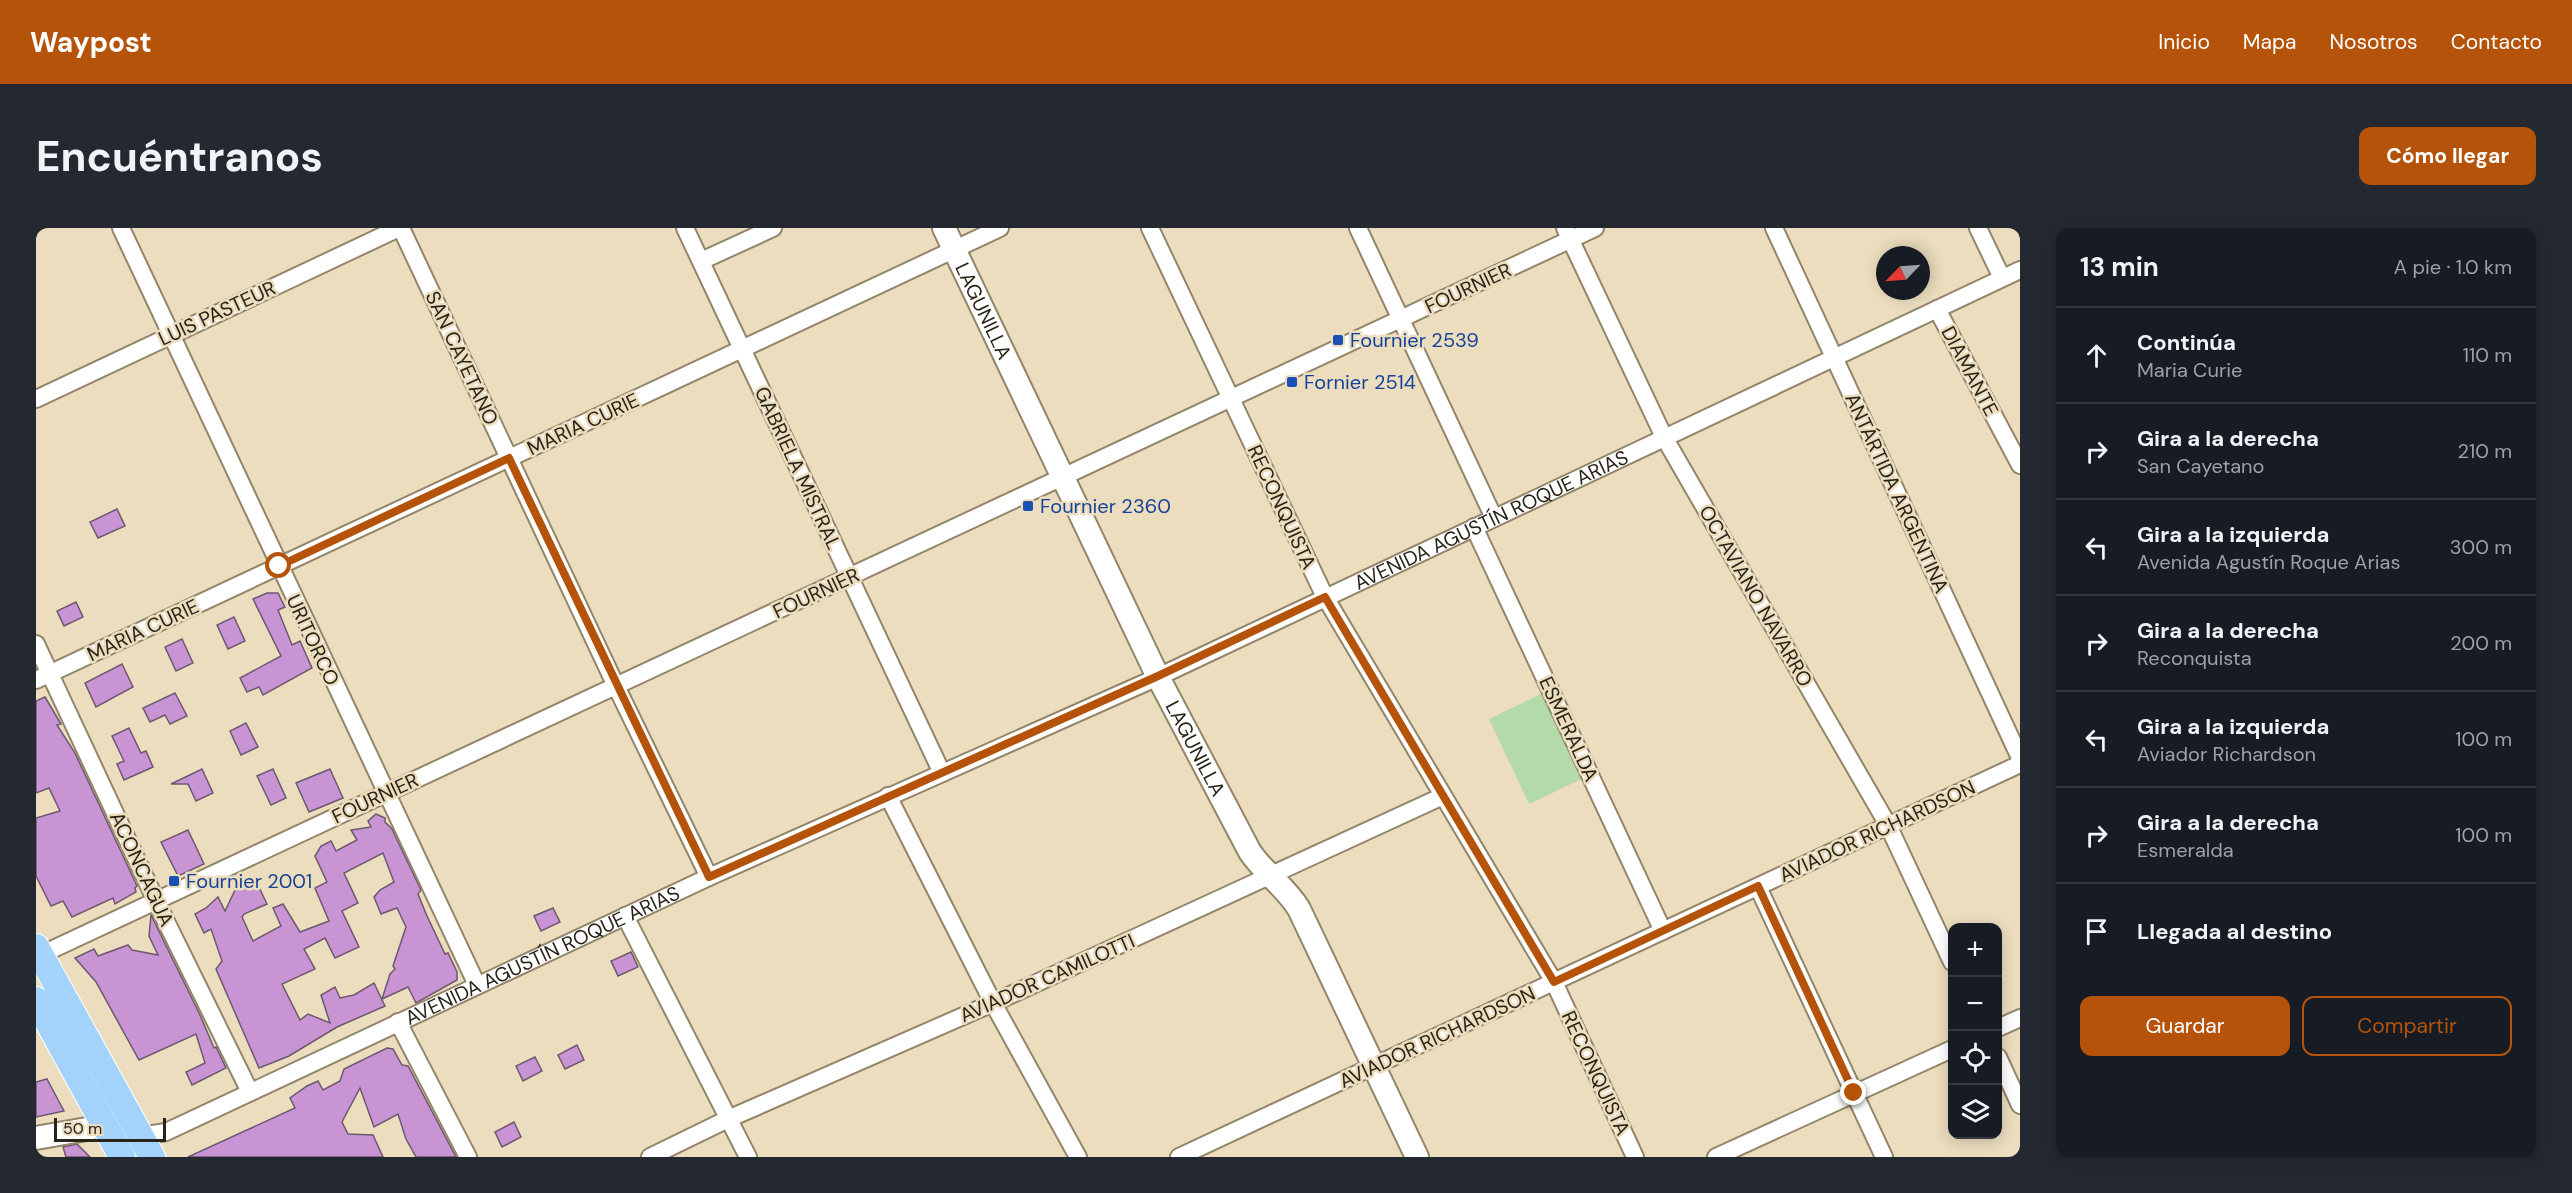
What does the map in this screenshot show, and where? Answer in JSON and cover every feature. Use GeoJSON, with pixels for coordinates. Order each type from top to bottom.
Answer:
{"type":"FeatureCollection","features":[{"type":"Feature","properties":{"kind":"main road","name":"LAGUNILLA"},"geometry":{"type":"LineString","coordinates":[[944,228],[1158,676],[1250,852],[1256,861],[1290,893],[1299,909],[1417,1157]]}},
{"type":"Feature","properties":{"kind":"main road"},"geometry":{"type":"LineString","coordinates":[[38,953],[146,1146]]}},
{"type":"Feature","properties":{"kind":"main road"},"geometry":{"type":"LineString","coordinates":[[36,1000],[122,1157]]}},
{"type":"Feature","properties":{"kind":"main road","name":"AVENIDA AGUSTÍN ROQUE ARIAS"},"geometry":{"type":"LineString","coordinates":[[36,1138],[104,1125],[146,1146]]}},
{"type":"Feature","properties":{"kind":"street","name":"URITORCO"},"geometry":{"type":"LineString","coordinates":[[121,228],[477,985]]}},
{"type":"Feature","properties":{"kind":"street","name":"LUIS PASTEUR"},"geometry":{"type":"LineString","coordinates":[[36,399],[400,228]]}},
{"type":"Feature","properties":{"kind":"street","name":"SAN CAYETANO"},"geometry":{"type":"LineString","coordinates":[[400,228],[616,686],[709,877]]}},
{"type":"Feature","properties":{"kind":"street","name":"GABRIELA MISTRAL"},"geometry":{"type":"LineString","coordinates":[[685,228],[942,773]]}},
{"type":"Feature","properties":{"kind":"street"},"geometry":{"type":"LineString","coordinates":[[701,261],[773,228]]}},
{"type":"Feature","properties":{"kind":"street","name":"MARIA CURIE"},"geometry":{"type":"LineString","coordinates":[[43,677],[1000,228]]}},
{"type":"Feature","properties":{"kind":"street","name":"RECONQUISTA"},"geometry":{"type":"LineString","coordinates":[[1150,228],[1325,597],[1554,982],[1635,1157]]}},
{"type":"Feature","properties":{"kind":"street"},"geometry":{"type":"LineString","coordinates":[[1358,228],[1494,518]]}},
{"type":"Feature","properties":{"kind":"street","name":"FOURNIER"},"geometry":{"type":"LineString","coordinates":[[38,953],[156,901],[1401,319],[1568,234],[1595,228]]}},
{"type":"Feature","properties":{"kind":"street","name":"ANTÁRTIDA ARGENTINA"},"geometry":{"type":"LineString","coordinates":[[1774,228],[2020,758]]}},
{"type":"Feature","properties":{"kind":"street"},"geometry":{"type":"LineString","coordinates":[[1978,228],[2002,278]]}},
{"type":"Feature","properties":{"kind":"street","name":"OCTAVIANO NAVARRO"},"geometry":{"type":"LineString","coordinates":[[1568,234],[1664,437],[1888,825],[1948,951]]}},
{"type":"Feature","properties":{"kind":"street","name":"AVENIDA AGUSTÍN ROQUE ARIAS"},"geometry":{"type":"LineString","coordinates":[[146,1146],[166,1131],[477,985],[709,877],[1158,676],[2020,270]]}},
{"type":"Feature","properties":{"kind":"street","name":"DIAMANTE"},"geometry":{"type":"LineString","coordinates":[[1937,309],[2020,465]]}},
{"type":"Feature","properties":{"kind":"street","name":"ESMERALDA"},"geometry":{"type":"LineString","coordinates":[[1474,527],[1663,931]]}},
{"type":"Feature","properties":{"kind":"street","name":"ACONCAGUA"},"geometry":{"type":"LineString","coordinates":[[36,644],[43,677],[250,1092]]}},
{"type":"Feature","properties":{"kind":"street","name":"AVIADOR RICHARDSON"},"geometry":{"type":"LineString","coordinates":[[1179,1157],[2020,764]]}},
{"type":"Feature","properties":{"kind":"street"},"geometry":{"type":"LineString","coordinates":[[888,796],[993,1003],[1078,1157]]}},
{"type":"Feature","properties":{"kind":"street","name":"AVIADOR CAMILOTTI"},"geometry":{"type":"LineString","coordinates":[[650,1157],[728,1119],[993,1003],[1443,796]]}},
{"type":"Feature","properties":{"kind":"street"},"geometry":{"type":"LineString","coordinates":[[1758,886],[1884,1157]]}},
{"type":"Feature","properties":{"kind":"street"},"geometry":{"type":"LineString","coordinates":[[625,916],[748,1157]]}},
{"type":"Feature","properties":{"kind":"street"},"geometry":{"type":"LineString","coordinates":[[2002,1026],[2020,1018]]}},
{"type":"Feature","properties":{"kind":"street"},"geometry":{"type":"LineString","coordinates":[[398,1022],[468,1157]]}},
{"type":"Feature","properties":{"kind":"street"},"geometry":{"type":"LineString","coordinates":[[1716,1157],[1948,1050]]}},
{"type":"Feature","properties":{"kind":"street"},"geometry":{"type":"LineString","coordinates":[[2002,1066],[2020,1105]]}},
{"type":"Feature","properties":{"kind":"green space"},"geometry":{"type":"Polygon","coordinates":[[[1543,693],[1584,778],[1529,804],[1489,719],[1543,693]]]}},
{"type":"Feature","properties":{"kind":"building"},"geometry":{"type":"Polygon","coordinates":[[[117,509],[125,526],[98,538],[90,522],[117,509]]]}},
{"type":"Feature","properties":{"kind":"building"},"geometry":{"type":"Polygon","coordinates":[[[267,593],[278,593],[285,607],[278,610],[292,645],[300,641],[312,668],[263,695],[259,687],[247,692],[240,678],[281,656],[253,599],[267,593]]]}},
{"type":"Feature","properties":{"kind":"building"},"geometry":{"type":"Polygon","coordinates":[[[76,602],[83,617],[64,626],[57,611],[76,602]]]}},
{"type":"Feature","properties":{"kind":"building"},"geometry":{"type":"Polygon","coordinates":[[[234,617],[245,641],[228,649],[217,625],[234,617]]]}},
{"type":"Feature","properties":{"kind":"building"},"geometry":{"type":"Polygon","coordinates":[[[182,639],[193,663],[176,671],[165,647],[182,639]]]}},
{"type":"Feature","properties":{"kind":"building"},"geometry":{"type":"Polygon","coordinates":[[[122,664],[133,687],[96,707],[85,683],[122,664]]]}},
{"type":"Feature","properties":{"kind":"building"},"geometry":{"type":"Polygon","coordinates":[[[175,693],[187,716],[170,724],[165,715],[150,722],[143,708],[175,693]]]}},
{"type":"Feature","properties":{"kind":"building"},"geometry":{"type":"Polygon","coordinates":[[[45,697],[61,724],[57,725],[75,753],[137,886],[136,892],[115,904],[113,898],[72,917],[63,901],[51,906],[36,876],[36,818],[60,811],[49,788],[36,793],[36,701],[45,697]]]}},
{"type":"Feature","properties":{"kind":"building"},"geometry":{"type":"Polygon","coordinates":[[[246,723],[258,747],[241,755],[230,731],[246,723]]]}},
{"type":"Feature","properties":{"kind":"building"},"geometry":{"type":"Polygon","coordinates":[[[129,728],[141,753],[146,751],[153,767],[124,780],[117,764],[124,761],[112,736],[129,728]]]}},
{"type":"Feature","properties":{"kind":"building"},"geometry":{"type":"Polygon","coordinates":[[[202,769],[213,793],[196,801],[188,784],[171,784],[202,769]]]}},
{"type":"Feature","properties":{"kind":"building"},"geometry":{"type":"Polygon","coordinates":[[[273,769],[286,798],[271,805],[257,776],[273,769]]]}},
{"type":"Feature","properties":{"kind":"building"},"geometry":{"type":"Polygon","coordinates":[[[330,769],[343,798],[309,812],[296,783],[330,769]]]}},
{"type":"Feature","properties":{"kind":"building"},"geometry":{"type":"Polygon","coordinates":[[[376,814],[385,818],[385,822],[392,829],[421,890],[418,894],[427,916],[445,954],[448,953],[457,972],[457,980],[416,1003],[408,987],[382,999],[390,974],[395,969],[393,966],[406,927],[397,908],[381,914],[374,897],[380,890],[394,882],[383,853],[344,873],[358,903],[342,911],[359,947],[335,958],[325,938],[304,949],[315,969],[282,984],[300,1020],[308,1014],[330,1023],[321,995],[335,987],[340,998],[354,995],[374,983],[385,1006],[337,1027],[289,1056],[259,1068],[216,969],[222,961],[211,929],[204,933],[195,914],[218,897],[225,911],[238,884],[243,880],[255,879],[267,904],[242,917],[253,941],[281,926],[273,908],[283,904],[300,932],[329,921],[315,888],[327,882],[315,856],[321,846],[331,841],[336,851],[357,840],[351,830],[371,827],[368,821],[376,814]]]}},
{"type":"Feature","properties":{"kind":"building"},"geometry":{"type":"Polygon","coordinates":[[[188,830],[204,864],[178,876],[161,842],[188,830]]]}},
{"type":"Feature","properties":{"kind":"building"},"geometry":{"type":"Polygon","coordinates":[[[553,908],[560,922],[541,931],[534,916],[553,908]]]}},
{"type":"Feature","properties":{"kind":"building"},"geometry":{"type":"Polygon","coordinates":[[[151,915],[214,1048],[216,1047],[226,1068],[192,1085],[186,1072],[205,1063],[196,1034],[139,1060],[96,982],[75,958],[94,949],[98,956],[128,945],[132,950],[158,955],[149,936],[151,915]]]}},
{"type":"Feature","properties":{"kind":"building"},"geometry":{"type":"Polygon","coordinates":[[[631,952],[638,967],[618,976],[611,961],[631,952]]]}},
{"type":"Feature","properties":{"kind":"building"},"geometry":{"type":"Polygon","coordinates":[[[577,1045],[584,1060],[565,1069],[558,1055],[577,1045]]]}},
{"type":"Feature","properties":{"kind":"building"},"geometry":{"type":"Polygon","coordinates":[[[387,1048],[393,1049],[402,1065],[408,1066],[456,1157],[416,1157],[406,1139],[398,1114],[374,1127],[360,1088],[342,1122],[348,1134],[373,1135],[383,1157],[188,1157],[295,1108],[290,1098],[307,1086],[318,1081],[323,1090],[340,1081],[344,1069],[387,1048]]]}},
{"type":"Feature","properties":{"kind":"building"},"geometry":{"type":"Polygon","coordinates":[[[535,1057],[542,1071],[523,1081],[516,1066],[535,1057]]]}},
{"type":"Feature","properties":{"kind":"building"},"geometry":{"type":"Polygon","coordinates":[[[47,1079],[64,1111],[36,1117],[36,1082],[47,1079]]]}},
{"type":"Feature","properties":{"kind":"building"},"geometry":{"type":"Polygon","coordinates":[[[514,1122],[521,1137],[502,1147],[495,1132],[514,1122]]]}},
{"type":"Feature","properties":{"kind":"building"},"geometry":{"type":"Polygon","coordinates":[[[77,1144],[90,1157],[66,1157],[63,1147],[77,1144]]]}},
{"type":"Feature","properties":{"kind":"place","name":"Fournier 2539"},"geometry":{"type":"Point","coordinates":[1338,340]}},
{"type":"Feature","properties":{"kind":"place","name":"Fornier 2514"},"geometry":{"type":"Point","coordinates":[1292,382]}},
{"type":"Feature","properties":{"kind":"place","name":"Fournier 2360"},"geometry":{"type":"Point","coordinates":[1028,506]}},
{"type":"Feature","properties":{"kind":"place","name":"Fournier 2001"},"geometry":{"type":"Point","coordinates":[174,881]}},
{"type":"Feature","properties":{"kind":"route"},"geometry":{"type":"LineString","coordinates":[[279,566],[509,458],[709,877],[1158,676],[1325,597],[1554,982],[1758,886],[1854,1093]]}}]}
